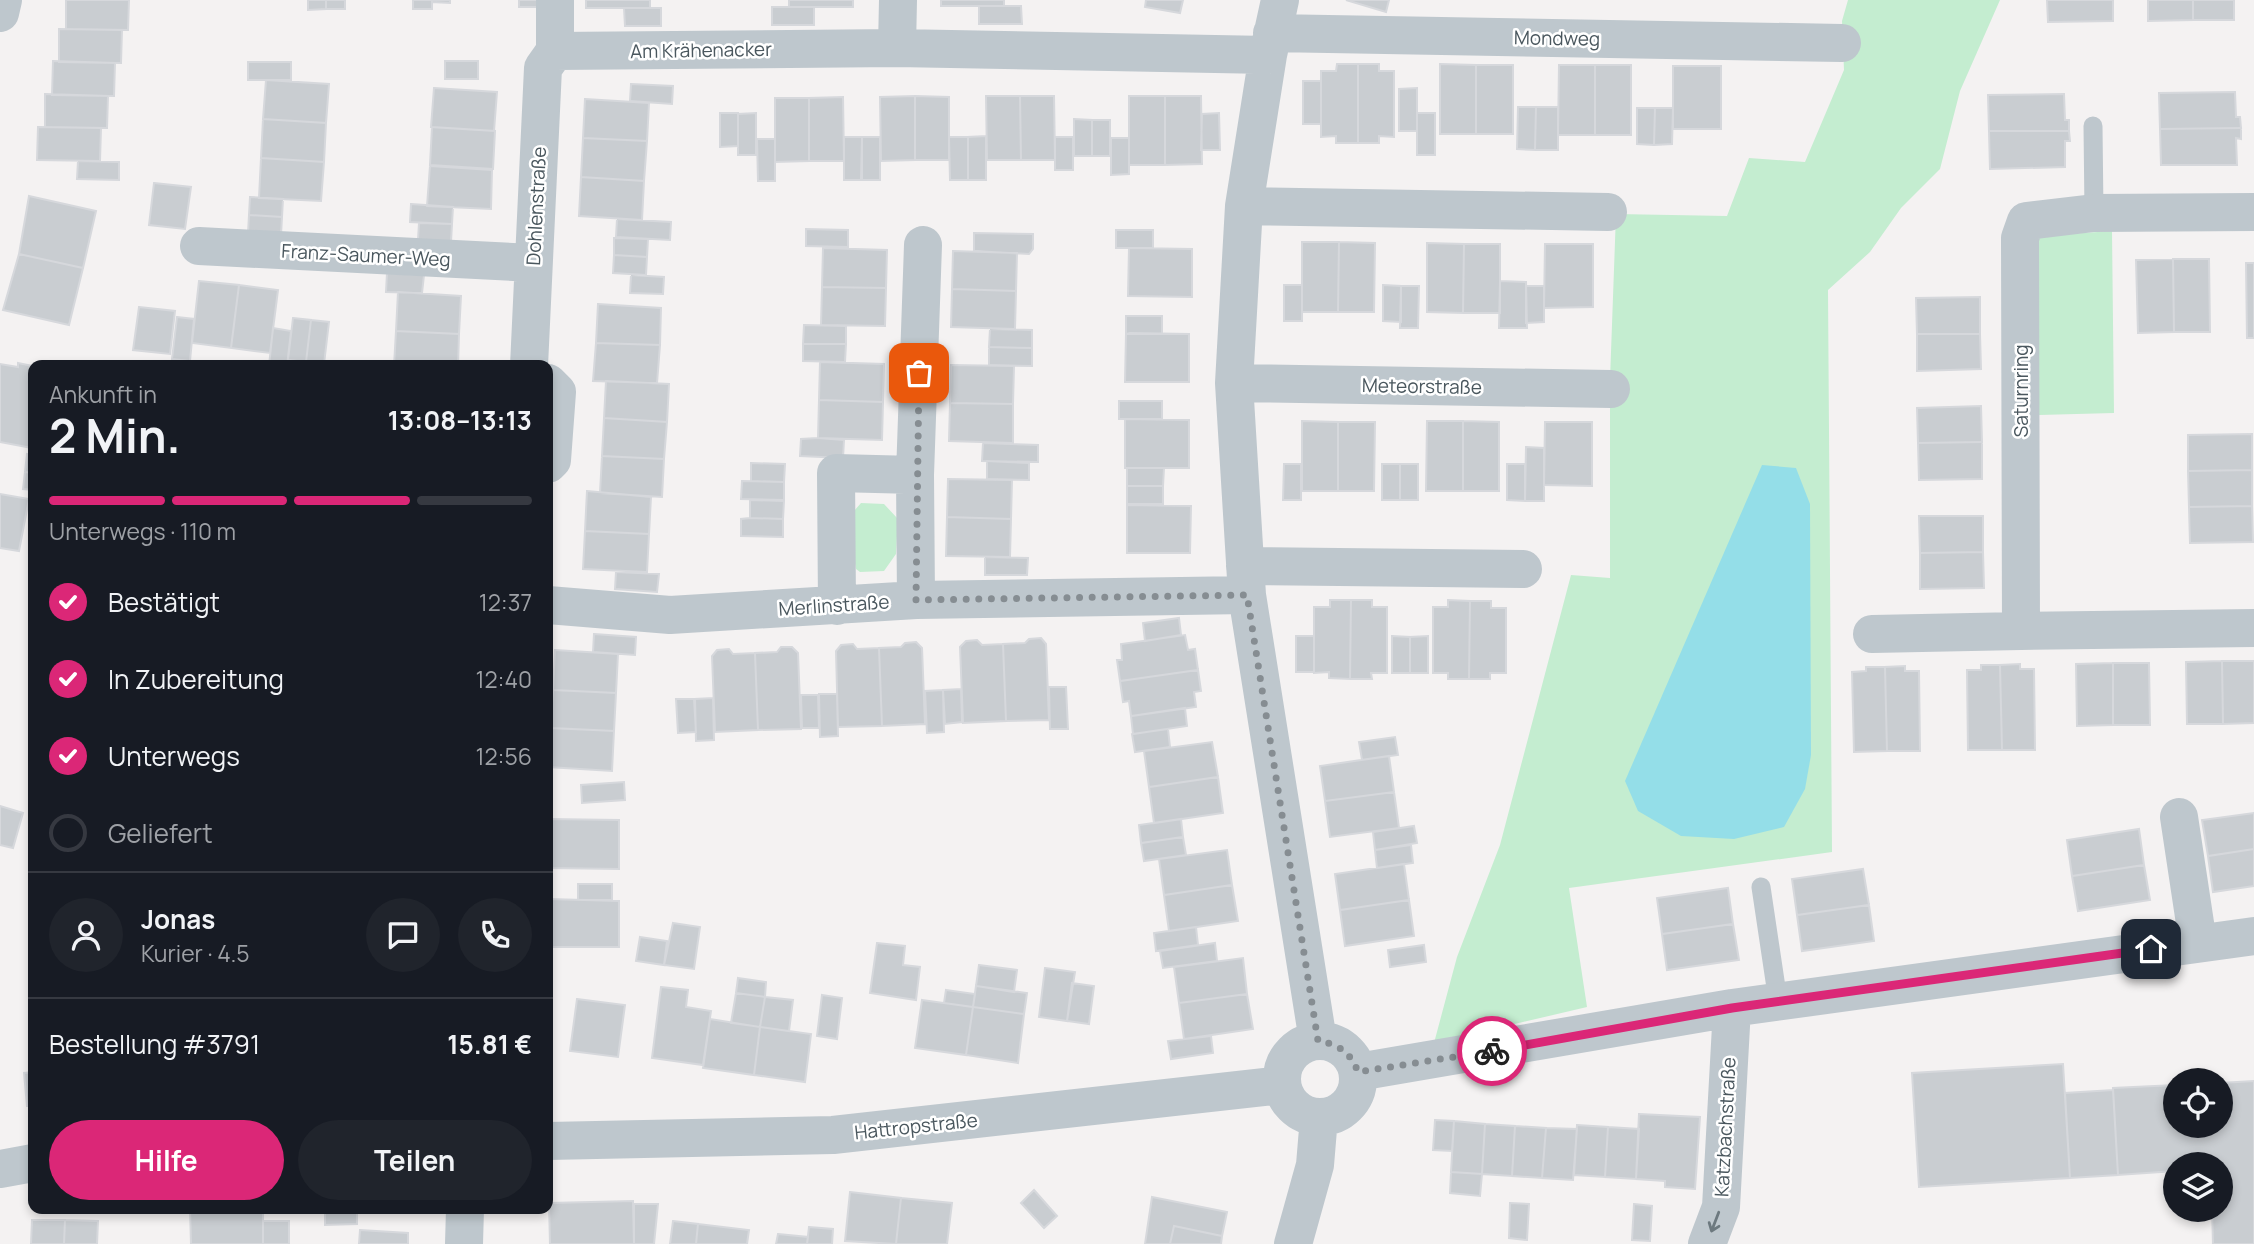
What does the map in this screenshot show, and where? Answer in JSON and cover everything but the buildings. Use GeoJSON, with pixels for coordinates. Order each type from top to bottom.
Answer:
{"type":"FeatureCollection","features":[{"type":"Feature","properties":{"kind":"street"},"geometry":{"type":"LineString","coordinates":[[0,13],[3,0]]}},
{"type":"Feature","properties":{"kind":"street"},"geometry":{"type":"LineString","coordinates":[[555,0],[555,51]]}},
{"type":"Feature","properties":{"kind":"street"},"geometry":{"type":"LineString","coordinates":[[897,48],[898,0]]}},
{"type":"Feature","properties":{"kind":"street"},"geometry":{"type":"LineString","coordinates":[[1273,29],[1244,206],[1234,383],[1246,580],[1318,1041]]}},
{"type":"Feature","properties":{"kind":"street","name":"Am Krähenacker"},"geometry":{"type":"LineString","coordinates":[[555,51],[897,48],[1273,29]]}},
{"type":"Feature","properties":{"kind":"street","name":"Mondweg"},"geometry":{"type":"LineString","coordinates":[[1273,29],[1842,43]]}},
{"type":"Feature","properties":{"kind":"street","name":"Dohlenstraße"},"geometry":{"type":"LineString","coordinates":[[533,360],[533,263],[543,68],[555,51]]}},
{"type":"Feature","properties":{"kind":"street"},"geometry":{"type":"LineString","coordinates":[[1244,206],[1608,212]]}},
{"type":"Feature","properties":{"kind":"street","name":"Saturnring"},"geometry":{"type":"LineString","coordinates":[[2021,631],[2020,238],[2026,221],[2094,213],[2254,212]]}},
{"type":"Feature","properties":{"kind":"street"},"geometry":{"type":"LineString","coordinates":[[916,600],[915,475],[922,245]]}},
{"type":"Feature","properties":{"kind":"street","name":"Franz-Saumer-Weg"},"geometry":{"type":"LineString","coordinates":[[199,246],[533,263]]}},
{"type":"Feature","properties":{"kind":"street","name":"Meteorstraße"},"geometry":{"type":"LineString","coordinates":[[1234,383],[1611,389]]}},
{"type":"Feature","properties":{"kind":"street","name":"Dohlenstraße"},"geometry":{"type":"LineString","coordinates":[[553,388],[557,392],[553,446]]}},
{"type":"Feature","properties":{"kind":"street"},"geometry":{"type":"LineString","coordinates":[[837,606],[836,473],[915,475]]}},
{"type":"Feature","properties":{"kind":"street"},"geometry":{"type":"LineString","coordinates":[[1246,580],[1523,569]]}},
{"type":"Feature","properties":{"kind":"street","name":"Merlinstraße"},"geometry":{"type":"LineString","coordinates":[[553,605],[670,615],[1246,580]]}},
{"type":"Feature","properties":{"kind":"street"},"geometry":{"type":"LineString","coordinates":[[1872,634],[2254,628]]}},
{"type":"Feature","properties":{"kind":"street"},"geometry":{"type":"LineString","coordinates":[[2179,817],[2197,943]]}},
{"type":"Feature","properties":{"kind":"street"},"geometry":{"type":"LineString","coordinates":[[1358,1072],[1778,1001],[2254,936]]}},
{"type":"Feature","properties":{"kind":"street","name":"Katzbachstraße"},"geometry":{"type":"LineString","coordinates":[[1707,1244],[1721,1208],[1732,1008]]}},
{"type":"Feature","properties":{"kind":"street"},"geometry":{"type":"LineString","coordinates":[[1318,1041],[1339,1046],[1354,1062],[1358,1072],[1358,1084],[1349,1104],[1330,1116],[1319,1117],[1295,1107],[1282,1085],[1287,1060],[1295,1051],[1318,1041]]}},
{"type":"Feature","properties":{"kind":"street","name":"Hattropstraße"},"geometry":{"type":"LineString","coordinates":[[553,1141],[833,1135],[1282,1085]]}},
{"type":"Feature","properties":{"kind":"street"},"geometry":{"type":"LineString","coordinates":[[1293,1244],[1315,1165],[1319,1117]]}},
{"type":"Feature","properties":{"kind":"street"},"geometry":{"type":"LineString","coordinates":[[0,1169],[28,1164]]}},
{"type":"Feature","properties":{"kind":"street"},"geometry":{"type":"LineString","coordinates":[[464,1244],[466,1214]]}},
{"type":"Feature","properties":{"kind":"lane"},"geometry":{"type":"LineString","coordinates":[[2093,126],[2094,213]]}},
{"type":"Feature","properties":{"kind":"lane"},"geometry":{"type":"LineString","coordinates":[[1761,887],[1778,1001]]}},
{"type":"Feature","properties":{"kind":"green space"},"geometry":{"type":"Polygon","coordinates":[[[1848,0],[2000,0],[1960,91],[1940,169],[1901,208],[1870,252],[1828,290],[1832,852],[1569,888],[1587,1007],[1434,1043],[1457,957],[1500,845],[1571,575],[1610,578],[1610,380],[1616,214],[1727,216],[1749,158],[1805,162],[1844,70],[1842,21],[1848,0]]]}},
{"type":"Feature","properties":{"kind":"green space"},"geometry":{"type":"Polygon","coordinates":[[[2112,231],[2114,413],[2039,415],[2039,236],[2112,231]]]}},
{"type":"Feature","properties":{"kind":"green space"},"geometry":{"type":"Polygon","coordinates":[[[861,503],[884,504],[898,519],[896,554],[884,571],[860,572],[856,569],[847,519],[861,503]]]}},
{"type":"Feature","properties":{"kind":"water"},"geometry":{"type":"Polygon","coordinates":[[[1762,465],[1796,468],[1810,504],[1811,755],[1805,789],[1784,827],[1734,839],[1681,836],[1638,811],[1625,781],[1762,465]]]}},
{"type":"Feature","properties":{"kind":"way so far"},"geometry":{"type":"LineString","coordinates":[[919,373],[915,475],[916,600],[1247,595],[1318,1041],[1339,1046],[1348,1053],[1358,1072],[1492,1051]]}},
{"type":"Feature","properties":{"kind":"route"},"geometry":{"type":"LineString","coordinates":[[1492,1051],[1732,1008],[2151,949]]}}]}
